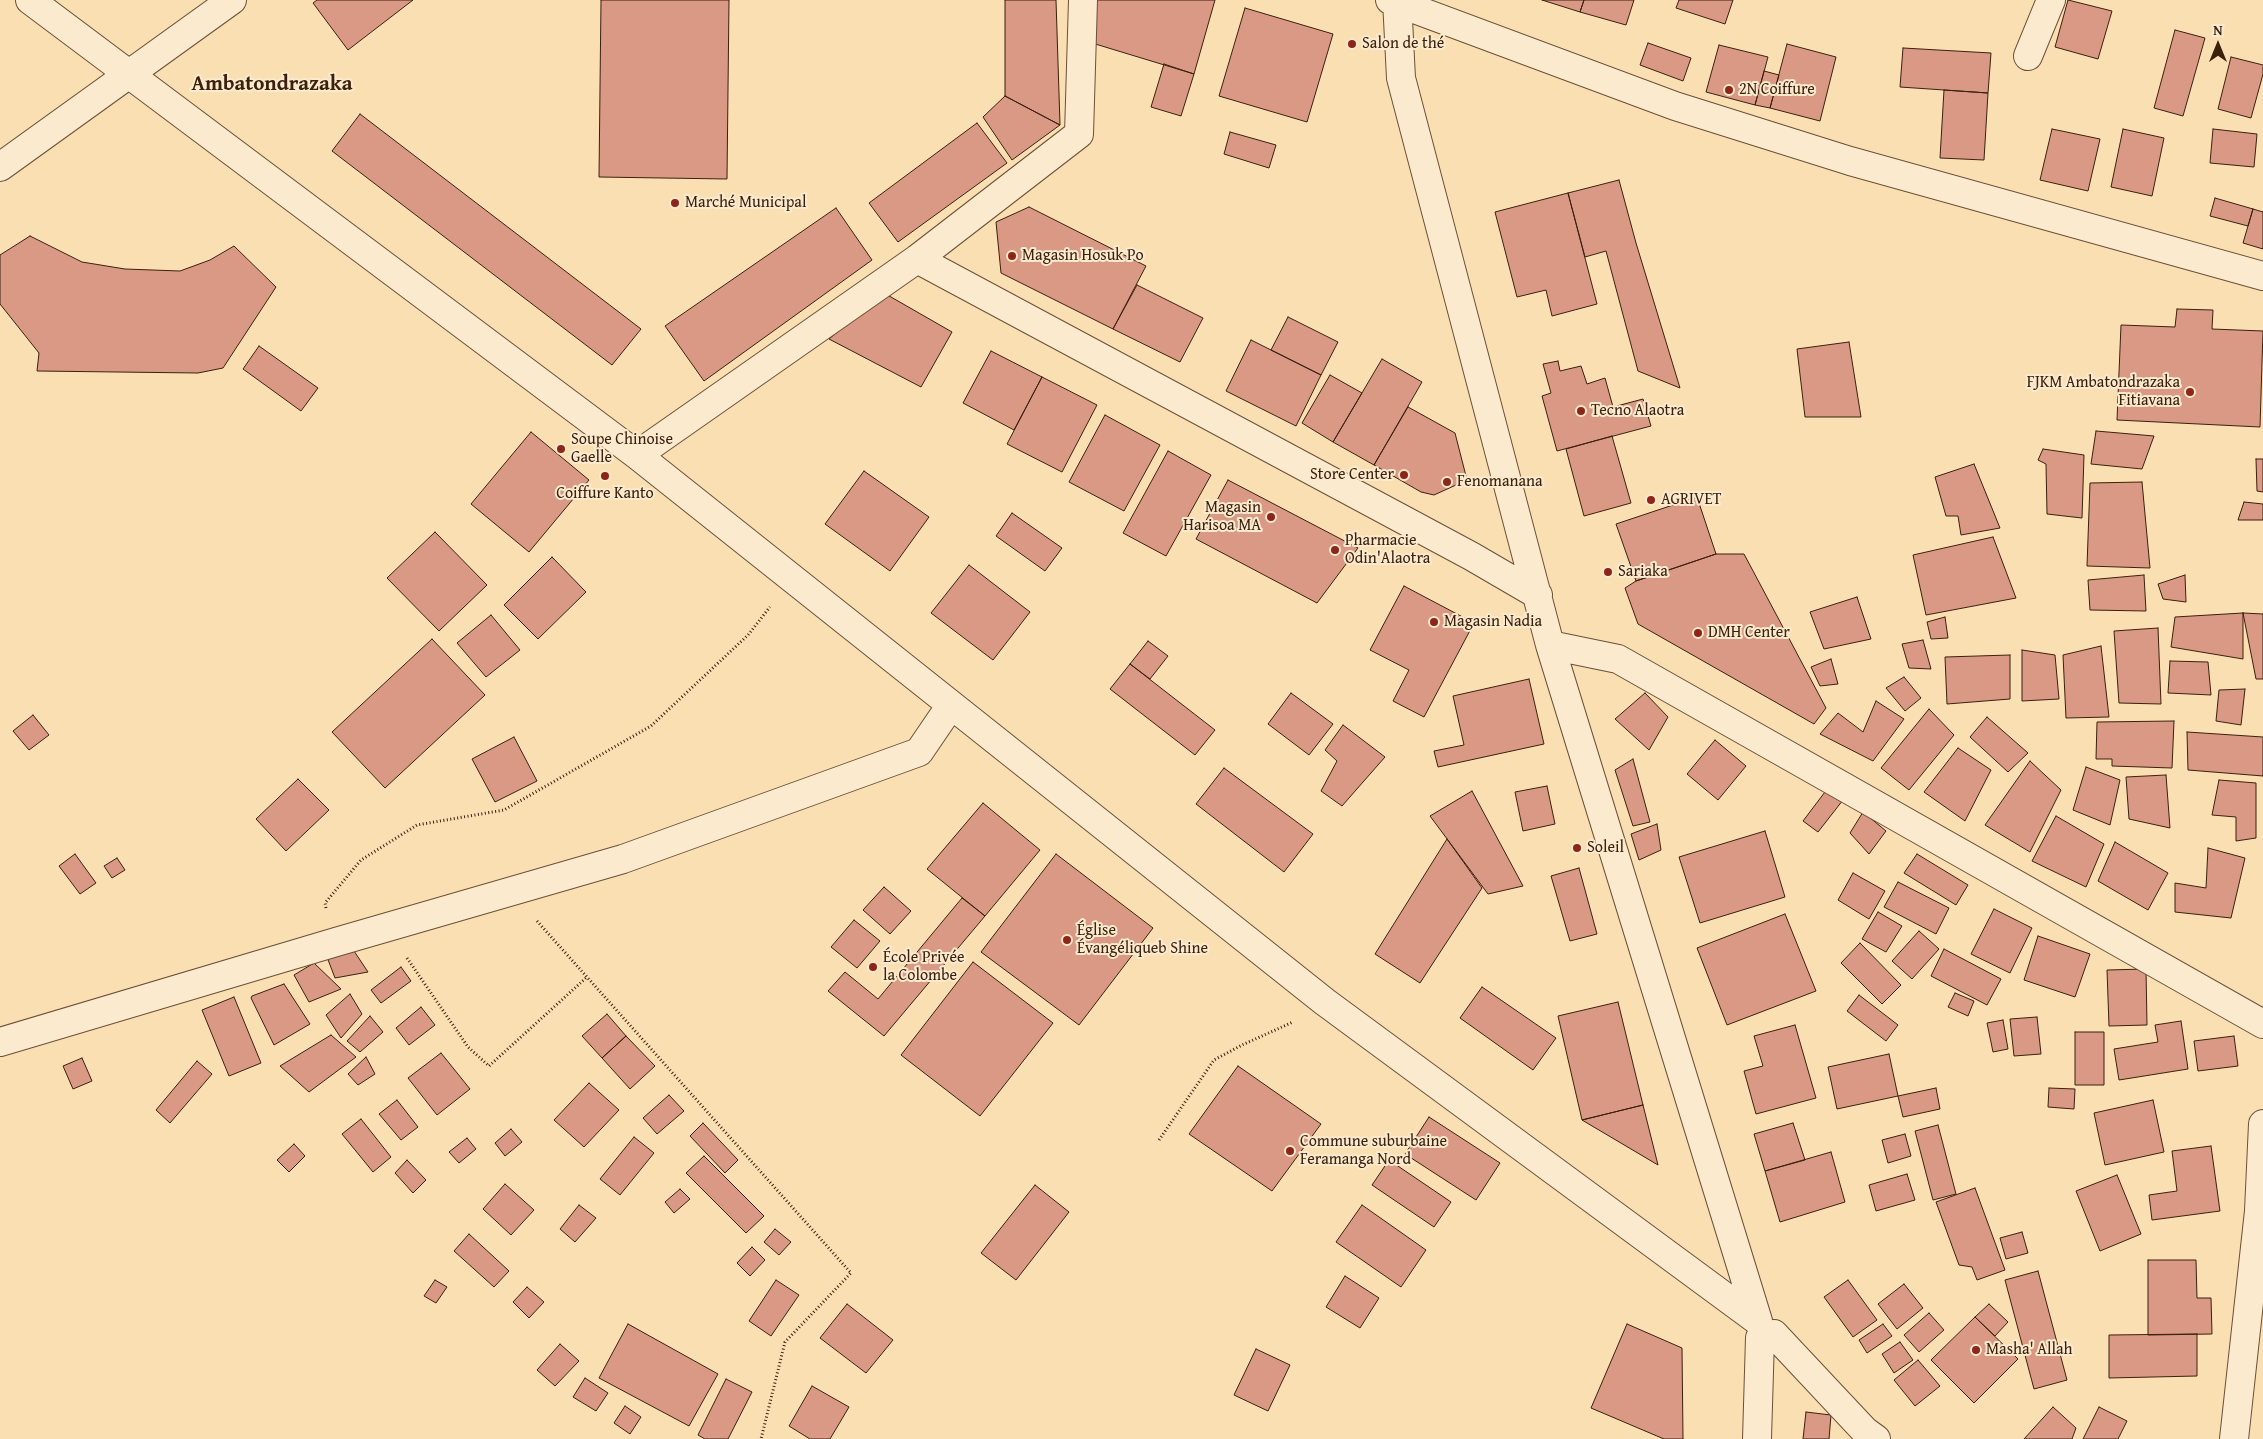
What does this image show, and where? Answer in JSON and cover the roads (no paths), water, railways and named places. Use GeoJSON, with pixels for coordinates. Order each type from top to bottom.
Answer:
{"type":"FeatureCollection","features":[{"type":"Feature","properties":{"kind":"street"},"geometry":{"type":"LineString","coordinates":[[30,0],[637,456],[1325,1002],[1764,1331],[1867,1436]]}},
{"type":"Feature","properties":{"kind":"street"},"geometry":{"type":"LineString","coordinates":[[0,167],[232,0]]}},
{"type":"Feature","properties":{"kind":"street"},"geometry":{"type":"LineString","coordinates":[[637,456],[917,259],[1079,134],[1083,0]]}},
{"type":"Feature","properties":{"kind":"street"},"geometry":{"type":"LineString","coordinates":[[2028,56],[2051,0]]}},
{"type":"Feature","properties":{"kind":"street"},"geometry":{"type":"LineString","coordinates":[[1757,1439],[1764,1331],[1550,645],[1400,78],[1395,1],[1684,109],[1860,164],[2263,276]]}},
{"type":"Feature","properties":{"kind":"street"},"geometry":{"type":"LineString","coordinates":[[917,259],[1453,547],[1538,595]]}},
{"type":"Feature","properties":{"kind":"street"},"geometry":{"type":"LineString","coordinates":[[1550,645],[1618,659],[2263,1024]]}},
{"type":"Feature","properties":{"kind":"street"},"geometry":{"type":"LineString","coordinates":[[0,1042],[623,859],[919,752],[951,705]]}},
{"type":"Feature","properties":{"kind":"street"},"geometry":{"type":"LineString","coordinates":[[2234,1439],[2259,1211],[2263,1124]]}},
{"type":"Feature","properties":{"kind":"place","name":"Salon de thé"},"geometry":{"type":"Point","coordinates":[1352,44]}},
{"type":"Feature","properties":{"kind":"place","name":"2N Coiffure"},"geometry":{"type":"Point","coordinates":[1729,90]}},
{"type":"Feature","properties":{"kind":"place","name":"Marché Municipal"},"geometry":{"type":"Point","coordinates":[675,203]}},
{"type":"Feature","properties":{"kind":"place","name":"Magasin Hosuk Po"},"geometry":{"type":"Point","coordinates":[1012,256]}},
{"type":"Feature","properties":{"kind":"place","name":"FJKM Ambatondrazaka Fitiavana"},"geometry":{"type":"Point","coordinates":[2190,392]}},
{"type":"Feature","properties":{"kind":"place","name":"Tecno Alaotra"},"geometry":{"type":"Point","coordinates":[1581,411]}},
{"type":"Feature","properties":{"kind":"place","name":"Soupe Chinoise Gaelle"},"geometry":{"type":"Point","coordinates":[561,449]}},
{"type":"Feature","properties":{"kind":"place","name":"Store Center"},"geometry":{"type":"Point","coordinates":[1404,475]}},
{"type":"Feature","properties":{"kind":"place","name":"Coiffure Kanto"},"geometry":{"type":"Point","coordinates":[605,476]}},
{"type":"Feature","properties":{"kind":"place","name":"Fenomanana"},"geometry":{"type":"Point","coordinates":[1447,482]}},
{"type":"Feature","properties":{"kind":"place","name":"AGRIVET"},"geometry":{"type":"Point","coordinates":[1651,500]}},
{"type":"Feature","properties":{"kind":"place","name":"Magasin Harisoa MA"},"geometry":{"type":"Point","coordinates":[1271,517]}},
{"type":"Feature","properties":{"kind":"place","name":"Pharmacie Odin'Alaotra"},"geometry":{"type":"Point","coordinates":[1335,550]}},
{"type":"Feature","properties":{"kind":"place","name":"Sariaka"},"geometry":{"type":"Point","coordinates":[1608,572]}},
{"type":"Feature","properties":{"kind":"place","name":"Magasin Nadia"},"geometry":{"type":"Point","coordinates":[1434,622]}},
{"type":"Feature","properties":{"kind":"place","name":"DMH Center"},"geometry":{"type":"Point","coordinates":[1698,633]}},
{"type":"Feature","properties":{"kind":"place","name":"Soleil"},"geometry":{"type":"Point","coordinates":[1577,848]}},
{"type":"Feature","properties":{"kind":"place","name":"Église Évangéliqueb Shine"},"geometry":{"type":"Point","coordinates":[1067,940]}},
{"type":"Feature","properties":{"kind":"place","name":"École Privée la Colombe"},"geometry":{"type":"Point","coordinates":[873,967]}},
{"type":"Feature","properties":{"kind":"place","name":"Commune suburbaine Feramanga Nord"},"geometry":{"type":"Point","coordinates":[1290,1151]}},
{"type":"Feature","properties":{"kind":"place","name":"Masha' Allah"},"geometry":{"type":"Point","coordinates":[1976,1350]}},
{"type":"Feature","properties":{"kind":"district","name":"Ambatondrazaka"},"geometry":{"type":"Point","coordinates":[272,85]}}]}
